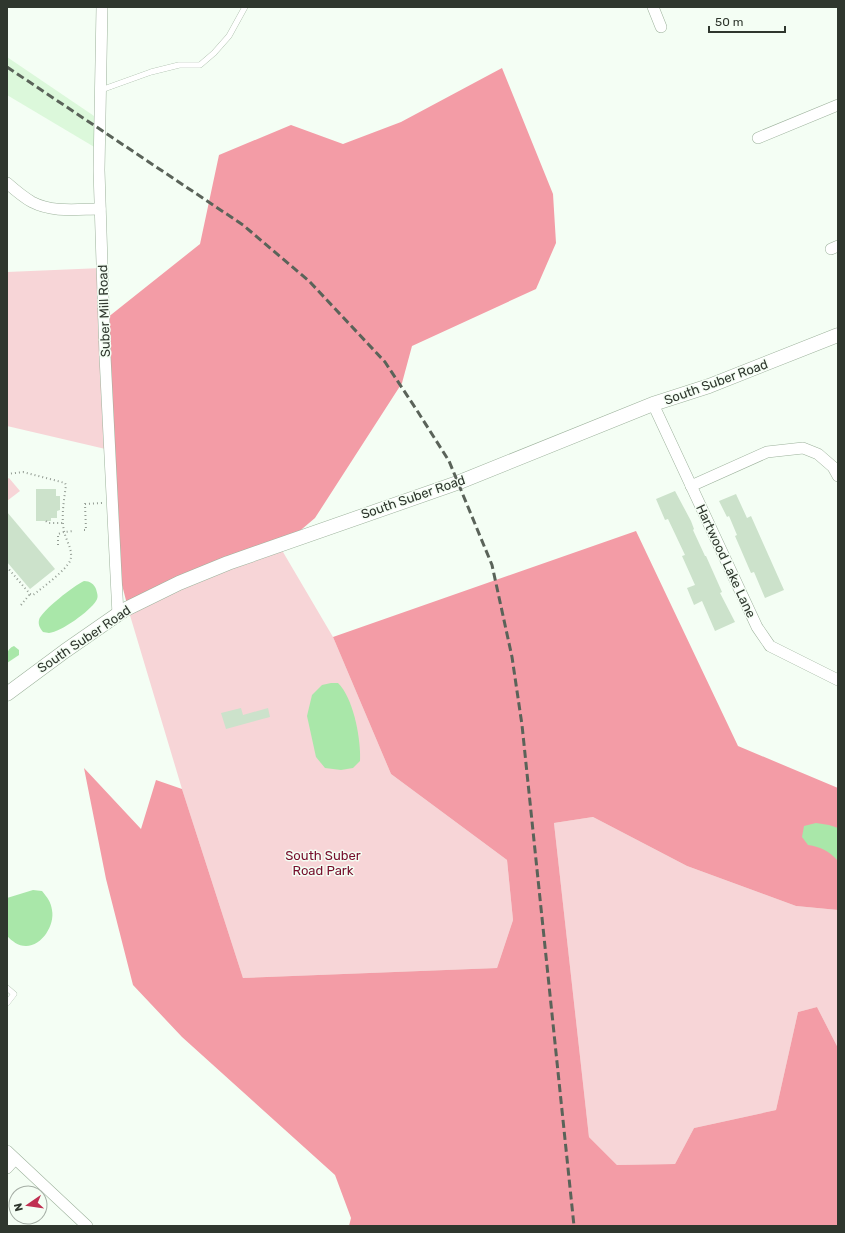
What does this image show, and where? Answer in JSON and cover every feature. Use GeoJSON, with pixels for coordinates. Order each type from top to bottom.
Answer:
{"type":"FeatureCollection","features":[{"type":"Feature","properties":{"kind":"street","name":"Suber Mill Road"},"geometry":{"type":"LineString","coordinates":[[102,7],[99,170],[100,209],[105,356],[118,615]]}},
{"type":"Feature","properties":{"kind":"street"},"geometry":{"type":"LineString","coordinates":[[653,7],[661,27]]}},
{"type":"Feature","properties":{"kind":"street"},"geometry":{"type":"LineString","coordinates":[[758,138],[838,105]]}},
{"type":"Feature","properties":{"kind":"street"},"geometry":{"type":"LineString","coordinates":[[7,183],[32,202],[42,206],[57,209],[100,209]]}},
{"type":"Feature","properties":{"kind":"street","name":"South Suber Road"},"geometry":{"type":"LineString","coordinates":[[7,694],[124,610],[179,583],[228,563],[457,483],[653,404],[724,381],[838,335]]}},
{"type":"Feature","properties":{"kind":"street","name":"Hartwood Lake Lane"},"geometry":{"type":"LineString","coordinates":[[653,404],[757,627],[770,646],[838,680]]}},
{"type":"Feature","properties":{"kind":"street"},"geometry":{"type":"LineString","coordinates":[[691,486],[766,452],[803,448],[818,454],[833,467],[838,476]]}},
{"type":"Feature","properties":{"kind":"street"},"geometry":{"type":"LineString","coordinates":[[7,1151],[87,1226]]}},
{"type":"Feature","properties":{"kind":"street"},"geometry":{"type":"LineString","coordinates":[[7,1168],[15,1158]]}},
{"type":"Feature","properties":{"kind":"lane"},"geometry":{"type":"LineString","coordinates":[[101,90],[151,72],[179,65],[200,65],[214,53],[229,36],[245,7]]}},
{"type":"Feature","properties":{"kind":"lane"},"geometry":{"type":"LineString","coordinates":[[7,988],[14,994],[7,1003]]}},
{"type":"Feature","properties":{"kind":"path"},"geometry":{"type":"LineString","coordinates":[[7,474],[23,472],[65,483],[66,485],[63,502],[64,532],[69,544],[70,560],[66,567],[38,591],[30,594],[21,605]]}},
{"type":"Feature","properties":{"kind":"path"},"geometry":{"type":"LineString","coordinates":[[84,530],[86,530],[84,504],[102,504]]}},
{"type":"Feature","properties":{"kind":"path"},"geometry":{"type":"LineString","coordinates":[[46,521],[48,523],[64,523]]}},
{"type":"Feature","properties":{"kind":"path"},"geometry":{"type":"LineString","coordinates":[[58,545],[58,534],[74,531]]}},
{"type":"Feature","properties":{"kind":"path"},"geometry":{"type":"LineString","coordinates":[[7,567],[30,594]]}},
{"type":"Feature","properties":{"kind":"shaded area"},"geometry":{"type":"Polygon","coordinates":[[[7,57],[97,118],[96,148],[7,95],[7,57]]]}},
{"type":"Feature","properties":{"kind":"shaded area"},"geometry":{"type":"Polygon","coordinates":[[[502,68],[553,194],[556,243],[536,289],[412,346],[402,383],[315,518],[282,546],[129,612],[120,577],[107,318],[200,244],[219,155],[291,125],[343,144],[401,122],[502,68]]]}},
{"type":"Feature","properties":{"kind":"shaded area"},"geometry":{"type":"Polygon","coordinates":[[[636,531],[738,746],[838,788],[838,910],[796,906],[687,866],[593,817],[554,823],[589,1137],[617,1165],[675,1164],[694,1128],[776,1110],[798,1012],[817,1007],[838,1048],[838,1226],[349,1226],[351,1218],[335,1175],[182,1037],[133,985],[106,879],[84,768],[141,829],[156,780],[182,789],[243,978],[497,968],[513,920],[507,860],[391,774],[333,637],[636,531]]]}},
{"type":"Feature","properties":{"kind":"shaded area"},"geometry":{"type":"Polygon","coordinates":[[[84,581],[92,583],[96,589],[98,595],[93,605],[61,629],[49,633],[43,632],[39,623],[41,616],[59,599],[84,581]]]}},
{"type":"Feature","properties":{"kind":"shaded area"},"geometry":{"type":"Polygon","coordinates":[[[14,646],[19,650],[19,655],[7,663],[8,651],[14,646]]]}},
{"type":"Feature","properties":{"kind":"shaded area"},"geometry":{"type":"Polygon","coordinates":[[[338,683],[344,690],[352,709],[358,731],[360,761],[353,768],[341,770],[325,768],[316,757],[307,716],[312,695],[322,685],[338,683]]]}},
{"type":"Feature","properties":{"kind":"shaded area"},"geometry":{"type":"Polygon","coordinates":[[[816,823],[838,828],[838,861],[824,850],[808,845],[802,837],[804,826],[816,823]]]}},
{"type":"Feature","properties":{"kind":"shaded area"},"geometry":{"type":"Polygon","coordinates":[[[33,890],[42,891],[51,904],[51,922],[42,939],[32,945],[23,946],[15,943],[7,936],[7,898],[33,890]]]}},
{"type":"Feature","properties":{"kind":"green space"},"geometry":{"type":"Polygon","coordinates":[[[102,268],[114,451],[7,426],[7,272],[102,268]]]}},
{"type":"Feature","properties":{"kind":"green space"},"geometry":{"type":"Polygon","coordinates":[[[9,478],[20,491],[7,501],[7,479],[9,478]]]}},
{"type":"Feature","properties":{"kind":"green space","name":"South Suber Road Park"},"geometry":{"type":"Polygon","coordinates":[[[282,546],[283,552],[333,637],[391,774],[507,860],[513,920],[497,968],[243,978],[182,789],[129,612],[282,546]]]}},
{"type":"Feature","properties":{"kind":"green space"},"geometry":{"type":"Polygon","coordinates":[[[593,817],[687,866],[796,906],[838,910],[838,1048],[817,1007],[798,1012],[776,1110],[694,1128],[675,1164],[617,1165],[589,1137],[554,823],[593,817]]]}},
{"type":"Feature","properties":{"kind":"building"},"geometry":{"type":"Polygon","coordinates":[[[36,489],[56,489],[56,496],[60,496],[60,510],[57,511],[57,518],[51,518],[51,521],[36,521],[36,489]]]}},
{"type":"Feature","properties":{"kind":"building"},"geometry":{"type":"Polygon","coordinates":[[[675,491],[691,521],[693,530],[722,592],[720,593],[735,622],[715,631],[702,601],[694,605],[687,588],[695,585],[682,556],[685,555],[668,519],[665,520],[656,499],[675,491]]]}},
{"type":"Feature","properties":{"kind":"building"},"geometry":{"type":"Polygon","coordinates":[[[736,494],[747,518],[751,516],[784,590],[765,598],[754,572],[751,573],[735,536],[737,535],[729,516],[727,517],[719,501],[736,494]]]}},
{"type":"Feature","properties":{"kind":"building"},"geometry":{"type":"Polygon","coordinates":[[[7,512],[55,569],[30,589],[7,562],[7,512]]]}},
{"type":"Feature","properties":{"kind":"building"},"geometry":{"type":"Polygon","coordinates":[[[241,708],[243,715],[268,708],[270,717],[226,729],[221,713],[241,708]]]}},
{"type":"Feature","properties":{"kind":"railway"},"geometry":{"type":"LineString","coordinates":[[7,67],[243,225],[309,281],[385,362],[449,461],[492,565],[512,657],[522,725],[574,1226]]}}]}
